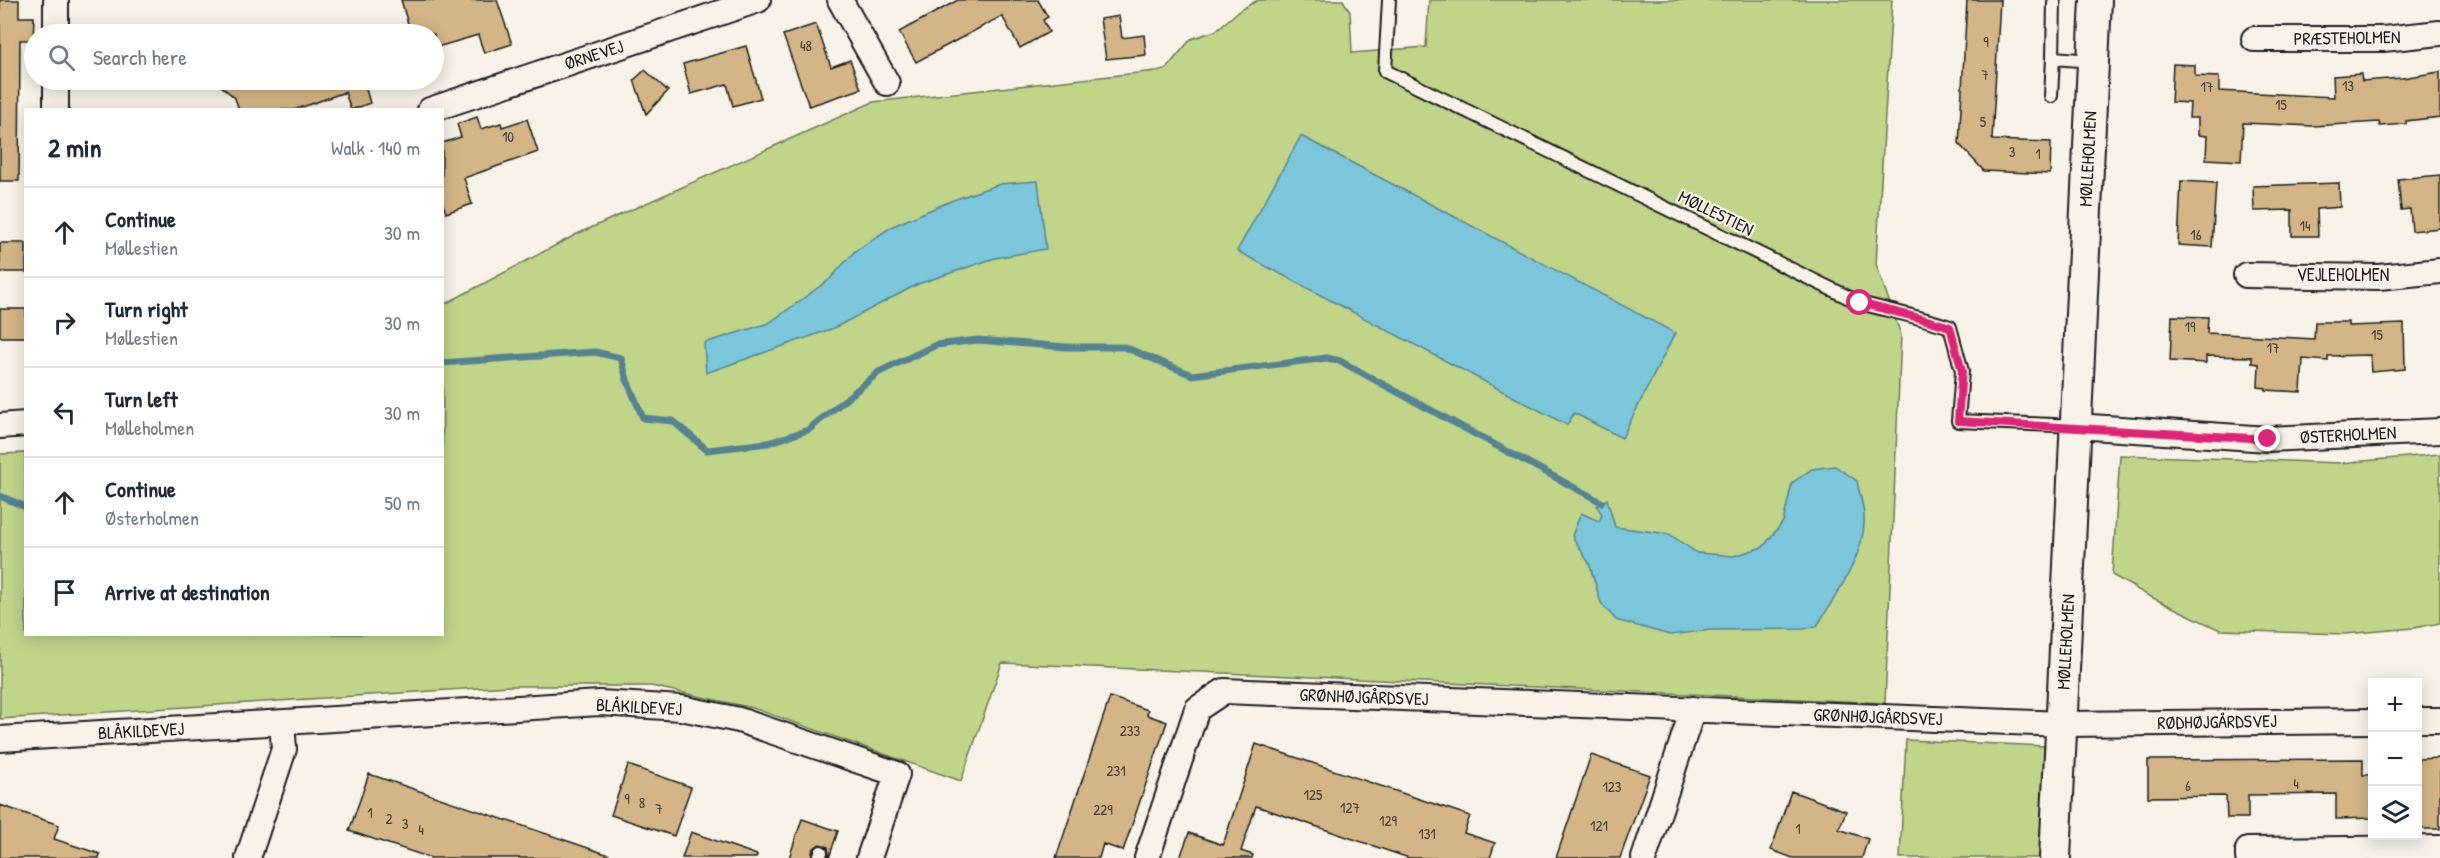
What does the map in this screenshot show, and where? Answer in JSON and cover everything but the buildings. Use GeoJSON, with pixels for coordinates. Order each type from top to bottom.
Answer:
{"type":"FeatureCollection","features":[{"type":"Feature","properties":{"kind":"street"},"geometry":{"type":"LineString","coordinates":[[56,0],[56,24]]}},
{"type":"Feature","properties":{"kind":"street","name":"ØRNEVEJ"},"geometry":{"type":"LineString","coordinates":[[436,108],[758,0]]}},
{"type":"Feature","properties":{"kind":"street"},"geometry":{"type":"LineString","coordinates":[[840,0],[887,83]]}},
{"type":"Feature","properties":{"kind":"street","name":"MØLLEHOLMEN"},"geometry":{"type":"LineString","coordinates":[[2055,858],[2096,0]]}},
{"type":"Feature","properties":{"kind":"street","name":"PRÆSTEHOLMEN"},"geometry":{"type":"LineString","coordinates":[[2254,39],[2384,39],[2440,33]]}},
{"type":"Feature","properties":{"kind":"street"},"geometry":{"type":"LineString","coordinates":[[56,90],[56,108]]}},
{"type":"Feature","properties":{"kind":"street","name":"VEJLEHOLMEN"},"geometry":{"type":"LineString","coordinates":[[2246,275],[2379,277],[2440,271]]}},
{"type":"Feature","properties":{"kind":"street"},"geometry":{"type":"LineString","coordinates":[[0,426],[24,424]]}},
{"type":"Feature","properties":{"kind":"street","name":"ØSTERHOLMEN"},"geometry":{"type":"LineString","coordinates":[[2076,426],[2268,439],[2440,431]]}},
{"type":"Feature","properties":{"kind":"street","name":"GRØNHØJGÅRDSVEJ"},"geometry":{"type":"LineString","coordinates":[[1147,858],[1197,709],[1224,691],[2062,724]]}},
{"type":"Feature","properties":{"kind":"street","name":"BLÅKILDEVEJ"},"geometry":{"type":"LineString","coordinates":[[0,739],[600,703],[681,708],[739,720],[897,774],[869,858]]}},
{"type":"Feature","properties":{"kind":"street"},"geometry":{"type":"LineString","coordinates":[[1644,858],[1693,710]]}},
{"type":"Feature","properties":{"kind":"street"},"geometry":{"type":"LineString","coordinates":[[2422,720],[2440,720]]}},
{"type":"Feature","properties":{"kind":"street","name":"RØDHØJGÅRDSVEJ"},"geometry":{"type":"LineString","coordinates":[[2062,724],[2368,721]]}},
{"type":"Feature","properties":{"kind":"street"},"geometry":{"type":"LineString","coordinates":[[248,858],[284,749],[282,723]]}},
{"type":"Feature","properties":{"kind":"street"},"geometry":{"type":"LineString","coordinates":[[2248,858],[2248,850],[2349,853],[2440,848]]}},
{"type":"Feature","properties":{"kind":"lane","name":"MØLLESTIEN"},"geometry":{"type":"LineString","coordinates":[[1389,0],[1385,71],[1860,303],[1892,312],[1915,315],[1950,327],[1962,371],[1958,421],[2076,426]]}},
{"type":"Feature","properties":{"kind":"lane"},"geometry":{"type":"LineString","coordinates":[[2051,96],[2054,2]]}},
{"type":"Feature","properties":{"kind":"lane"},"geometry":{"type":"LineString","coordinates":[[2053,58],[2093,61]]}},
{"type":"Feature","properties":{"kind":"green space"},"geometry":{"type":"Polygon","coordinates":[[[1258,0],[1343,0],[1350,12],[1352,53],[1426,47],[1429,0],[1892,0],[1876,264],[1901,335],[1885,703],[1002,663],[961,781],[753,708],[651,686],[509,686],[0,719],[0,454],[24,453],[24,636],[444,636],[444,304],[577,234],[873,102],[1165,70],[1191,39],[1215,31],[1240,10],[1258,0]]]}},
{"type":"Feature","properties":{"kind":"green space"},"geometry":{"type":"Polygon","coordinates":[[[2440,454],[2440,623],[2414,628],[2345,634],[2220,630],[2147,595],[2112,575],[2120,455],[2341,463],[2440,454]]]}},
{"type":"Feature","properties":{"kind":"green space"},"geometry":{"type":"Polygon","coordinates":[[[1906,740],[2045,746],[2040,858],[1900,858],[1906,740]]]}},
{"type":"Feature","properties":{"kind":"water"},"geometry":{"type":"Polygon","coordinates":[[[1301,136],[1675,333],[1622,438],[1574,413],[1567,425],[1237,251],[1301,136]]]}},
{"type":"Feature","properties":{"kind":"water"},"geometry":{"type":"Polygon","coordinates":[[[1038,181],[1046,249],[995,258],[918,284],[834,328],[706,373],[704,343],[769,323],[830,279],[855,251],[893,226],[953,200],[1000,184],[1038,181]]]}},
{"type":"Feature","properties":{"kind":"water"},"geometry":{"type":"Polygon","coordinates":[[[1835,466],[1857,481],[1864,513],[1863,532],[1855,560],[1817,626],[1804,629],[1710,630],[1670,635],[1616,620],[1601,603],[1589,563],[1572,536],[1581,513],[1599,521],[1602,515],[1597,506],[1607,499],[1615,527],[1669,534],[1697,553],[1734,556],[1763,547],[1783,522],[1792,483],[1812,469],[1835,466]]]}},
{"type":"Feature","properties":{"kind":"waterway"},"geometry":{"type":"LineString","coordinates":[[444,363],[595,352],[621,358],[627,380],[643,418],[673,421],[707,450],[768,443],[808,430],[879,372],[936,345],[978,340],[1066,347],[1124,347],[1192,375],[1327,358],[1340,361],[1601,502]]}},
{"type":"Feature","properties":{"kind":"waterway"},"geometry":{"type":"LineString","coordinates":[[0,496],[24,506]]}},
{"type":"Feature","properties":{"kind":"route"},"geometry":{"type":"LineString","coordinates":[[1860,303],[1892,312],[1915,315],[1950,327],[1962,371],[1958,421],[2076,426],[2268,439]]}}]}
